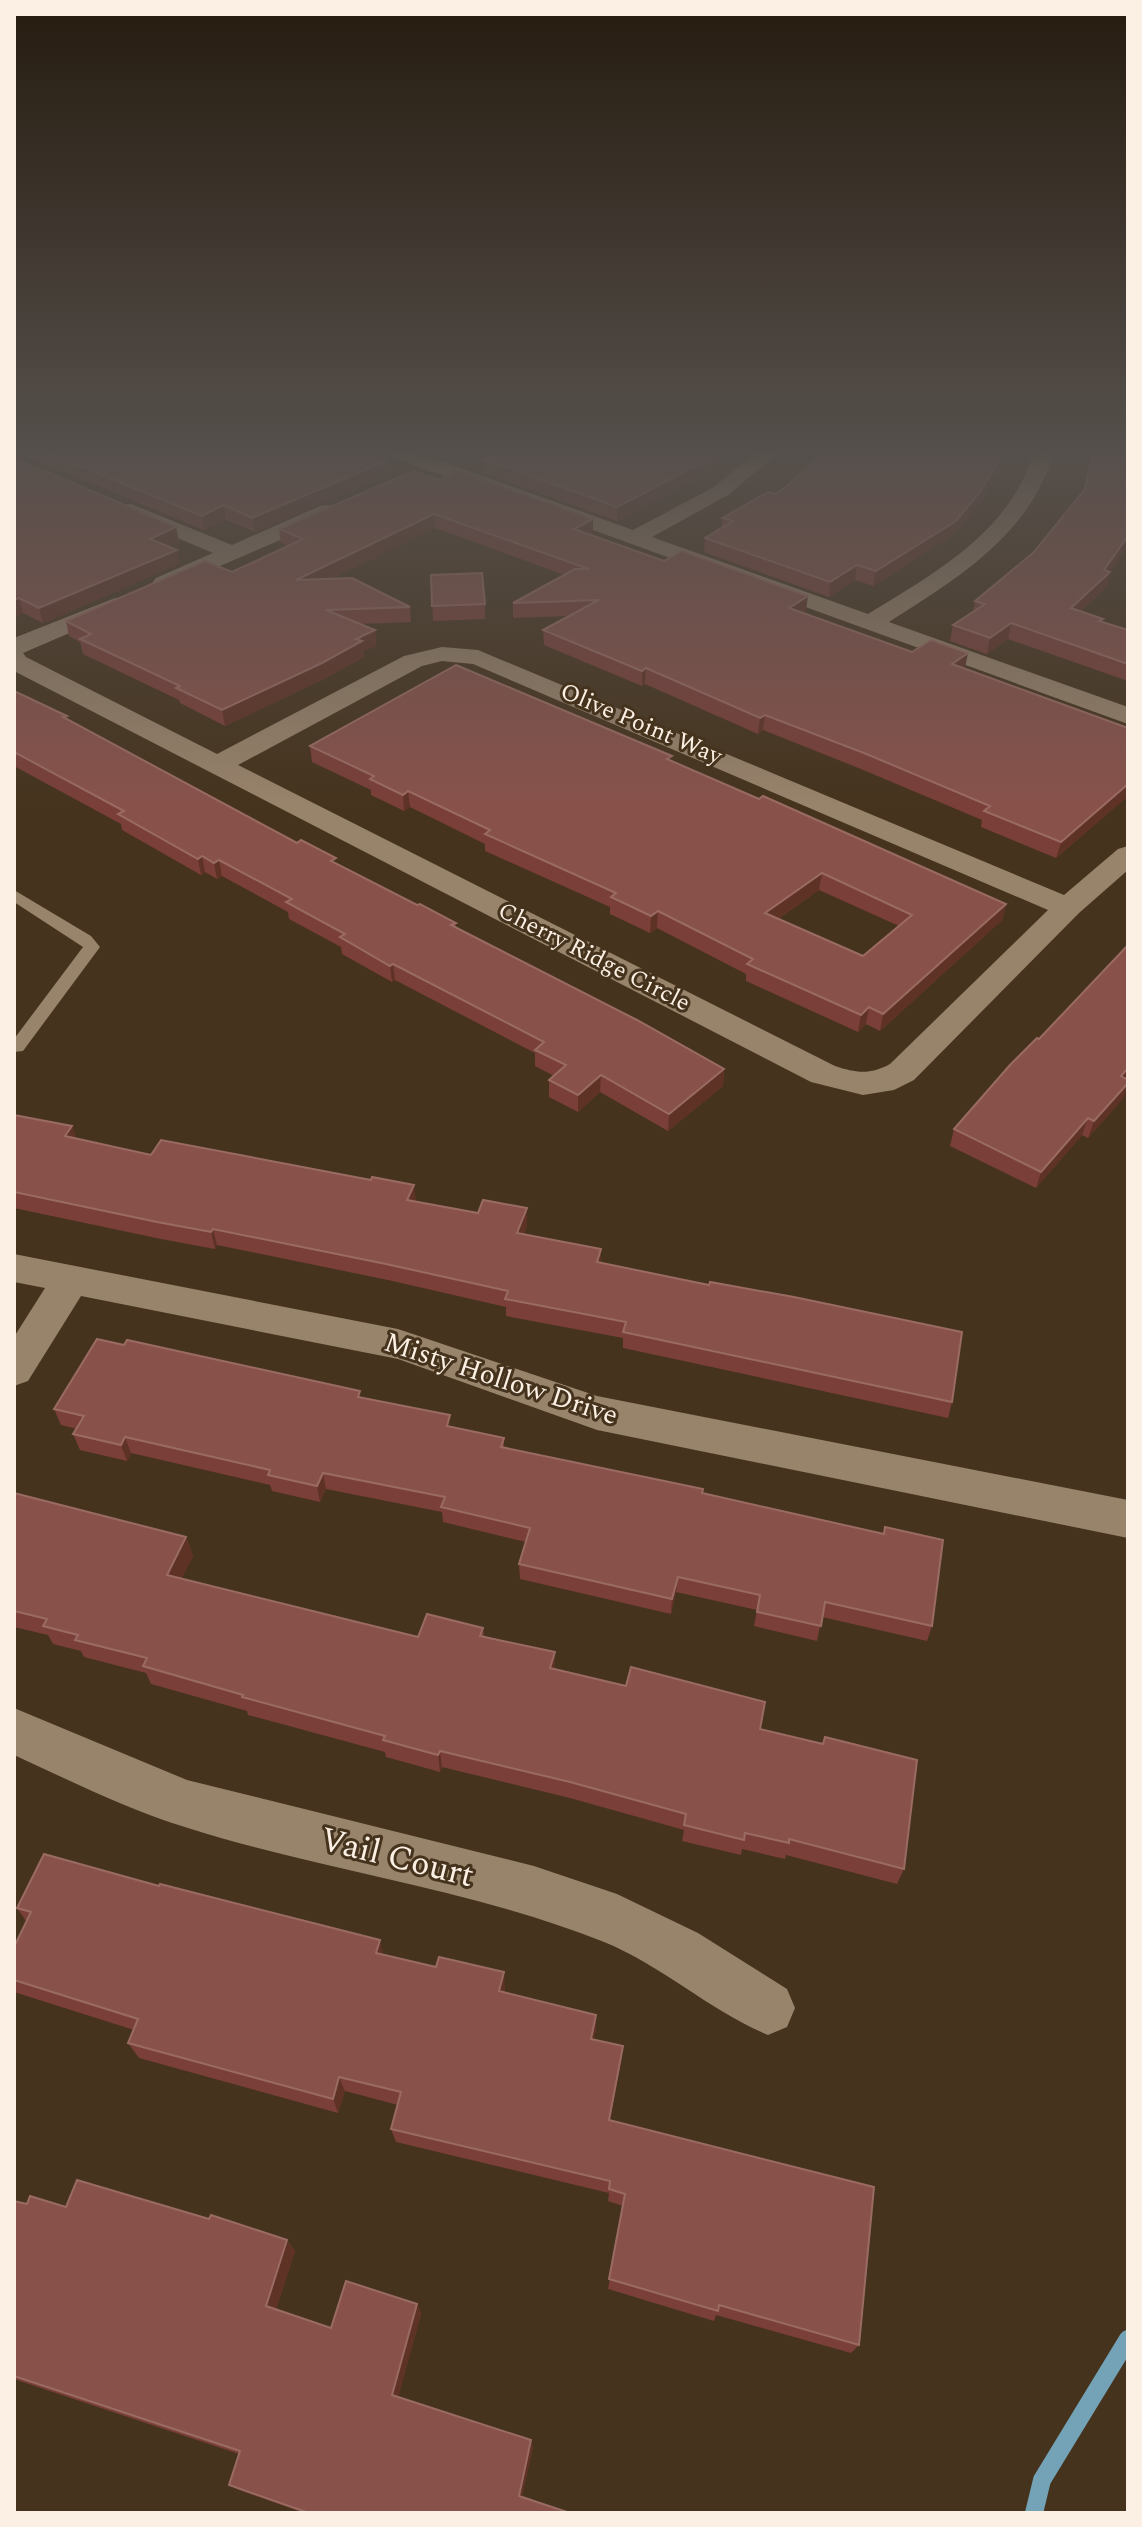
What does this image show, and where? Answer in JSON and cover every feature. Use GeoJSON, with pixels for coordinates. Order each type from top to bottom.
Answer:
{"type":"FeatureCollection","features":[{"type":"Feature","properties":{"kind":"street"},"geometry":{"type":"LineString","coordinates":[[14,648],[193,570]]}},
{"type":"Feature","properties":{"kind":"street"},"geometry":{"type":"LineString","coordinates":[[718,570],[1128,716]]}},
{"type":"Feature","properties":{"kind":"street"},"geometry":{"type":"LineString","coordinates":[[869,624],[951,570]]}},
{"type":"Feature","properties":{"kind":"street","name":"Olive Point Way"},"geometry":{"type":"LineString","coordinates":[[217,765],[413,661],[442,654],[478,657],[1068,907]]}},
{"type":"Feature","properties":{"kind":"street","name":"Cherry Ridge Circle"},"geometry":{"type":"LineString","coordinates":[[14,658],[16,662],[823,1074],[856,1084],[884,1084],[902,1072],[1068,907],[1128,855]]}},
{"type":"Feature","properties":{"kind":"street","name":"Misty Hollow Drive"},"geometry":{"type":"LineString","coordinates":[[14,1268],[398,1344],[445,1358],[545,1398],[597,1413],[1128,1519]]}},
{"type":"Feature","properties":{"kind":"street"},"geometry":{"type":"LineString","coordinates":[[14,1370],[71,1279]]}},
{"type":"Feature","properties":{"kind":"street","name":"Vail Court"},"geometry":{"type":"LineString","coordinates":[[14,1731],[187,1804],[534,1892],[617,1920],[679,1952],[768,2008]]}},
{"type":"Feature","properties":{"kind":"lane"},"geometry":{"type":"LineString","coordinates":[[14,895],[85,939],[92,947],[15,1047]]}},
{"type":"Feature","properties":{"kind":"building"},"geometry":{"type":"Polygon","coordinates":[[[14,570],[130,570],[39,608],[19,598],[14,600],[14,570]]]}},
{"type":"Feature","properties":{"kind":"building"},"geometry":{"type":"Polygon","coordinates":[[[184,570],[317,570],[296,580],[352,578],[410,607],[326,610],[375,630],[356,639],[362,641],[322,663],[222,710],[176,688],[180,686],[80,639],[91,634],[66,621],[184,570]]]}},
{"type":"Feature","properties":{"kind":"building"},"geometry":{"type":"Polygon","coordinates":[[[573,570],[735,570],[808,596],[789,608],[912,652],[931,640],[968,653],[952,664],[1128,728],[1128,784],[1061,842],[984,811],[990,806],[864,753],[765,715],[760,718],[646,668],[642,671],[543,630],[599,600],[513,603],[573,570]]]}},
{"type":"Feature","properties":{"kind":"building"},"geometry":{"type":"Polygon","coordinates":[[[796,570],[849,570],[830,582],[796,570]]]}},
{"type":"Feature","properties":{"kind":"building"},"geometry":{"type":"Polygon","coordinates":[[[1012,570],[1110,572],[1071,608],[1128,630],[1128,664],[1011,623],[990,638],[953,625],[985,604],[975,601],[1012,570]]]}},
{"type":"Feature","properties":{"kind":"building"},"geometry":{"type":"Polygon","coordinates":[[[482,573],[485,604],[432,606],[431,575],[482,573]]]}},
{"type":"Feature","properties":{"kind":"building"},"geometry":{"type":"Polygon","coordinates":[[[456,665],[672,756],[667,759],[759,799],[763,796],[1006,904],[883,1014],[869,1007],[861,1015],[747,964],[753,959],[658,911],[651,916],[611,897],[616,893],[485,834],[490,830],[408,791],[403,795],[370,779],[374,776],[310,746],[456,665]],[[822,873],[765,913],[863,956],[912,915],[822,873]]]}},
{"type":"Feature","properties":{"kind":"building"},"geometry":{"type":"Polygon","coordinates":[[[14,691],[67,716],[63,717],[297,843],[301,840],[336,858],[331,861],[456,923],[451,925],[637,1020],[724,1069],[669,1114],[601,1075],[578,1095],[549,1080],[566,1065],[535,1050],[544,1042],[393,964],[390,966],[340,937],[345,934],[286,902],[292,899],[219,860],[214,863],[202,856],[198,859],[118,814],[124,811],[14,752],[14,691]]]}},
{"type":"Feature","properties":{"kind":"building"},"geometry":{"type":"Polygon","coordinates":[[[1128,945],[1128,1068],[1121,1076],[1128,1083],[1094,1121],[1088,1118],[1041,1172],[954,1129],[1010,1065],[1039,1039],[1128,945]]]}},
{"type":"Feature","properties":{"kind":"building"},"geometry":{"type":"Polygon","coordinates":[[[14,1115],[72,1126],[65,1136],[151,1155],[161,1140],[371,1180],[372,1177],[414,1185],[407,1200],[478,1213],[483,1200],[527,1208],[517,1233],[601,1249],[597,1262],[709,1285],[710,1282],[794,1297],[962,1332],[952,1402],[623,1332],[626,1322],[505,1299],[508,1291],[213,1229],[211,1232],[157,1222],[14,1192],[14,1115]]]}},
{"type":"Feature","properties":{"kind":"building"},"geometry":{"type":"Polygon","coordinates":[[[97,1339],[124,1345],[127,1340],[360,1391],[358,1397],[450,1415],[447,1426],[504,1438],[501,1447],[703,1489],[702,1493],[884,1534],[885,1527],[943,1540],[932,1626],[825,1602],[821,1626],[757,1612],[760,1595],[678,1577],[672,1599],[519,1564],[530,1528],[441,1507],[445,1497],[323,1473],[317,1486],[268,1475],[270,1470],[125,1437],[121,1445],[73,1434],[84,1416],[54,1409],[97,1339]]]}},
{"type":"Feature","properties":{"kind":"building"},"geometry":{"type":"Polygon","coordinates":[[[14,1493],[186,1537],[167,1575],[418,1637],[427,1614],[483,1628],[480,1636],[555,1652],[550,1668],[626,1686],[631,1667],[765,1702],[760,1729],[823,1744],[825,1737],[917,1760],[904,1869],[789,1839],[789,1843],[745,1833],[744,1840],[684,1825],[686,1814],[570,1782],[440,1751],[438,1755],[383,1740],[385,1736],[143,1666],[147,1658],[75,1640],[78,1635],[43,1626],[47,1619],[14,1611],[14,1493]]]}},
{"type":"Feature","properties":{"kind":"building"},"geometry":{"type":"Polygon","coordinates":[[[44,1854],[159,1886],[380,1940],[376,1953],[436,1967],[439,1957],[504,1972],[499,1991],[596,2015],[591,2039],[623,2046],[609,2120],[874,2187],[859,2345],[719,2305],[718,2311],[609,2279],[625,2194],[609,2189],[610,2181],[391,2129],[401,2092],[339,2077],[333,2099],[128,2043],[138,2019],[14,1980],[14,1947],[31,1912],[17,1908],[44,1854]]]}},
{"type":"Feature","properties":{"kind":"building"},"geometry":{"type":"Polygon","coordinates":[[[77,2180],[209,2219],[211,2215],[287,2240],[266,2306],[331,2328],[346,2281],[417,2304],[392,2395],[531,2440],[519,2496],[570,2513],[309,2513],[229,2485],[240,2451],[14,2376],[14,2201],[27,2204],[30,2196],[66,2207],[77,2180]]]}},
{"type":"Feature","properties":{"kind":"waterway"},"geometry":{"type":"LineString","coordinates":[[1034,2513],[1042,2480],[1128,2339]]}}]}
